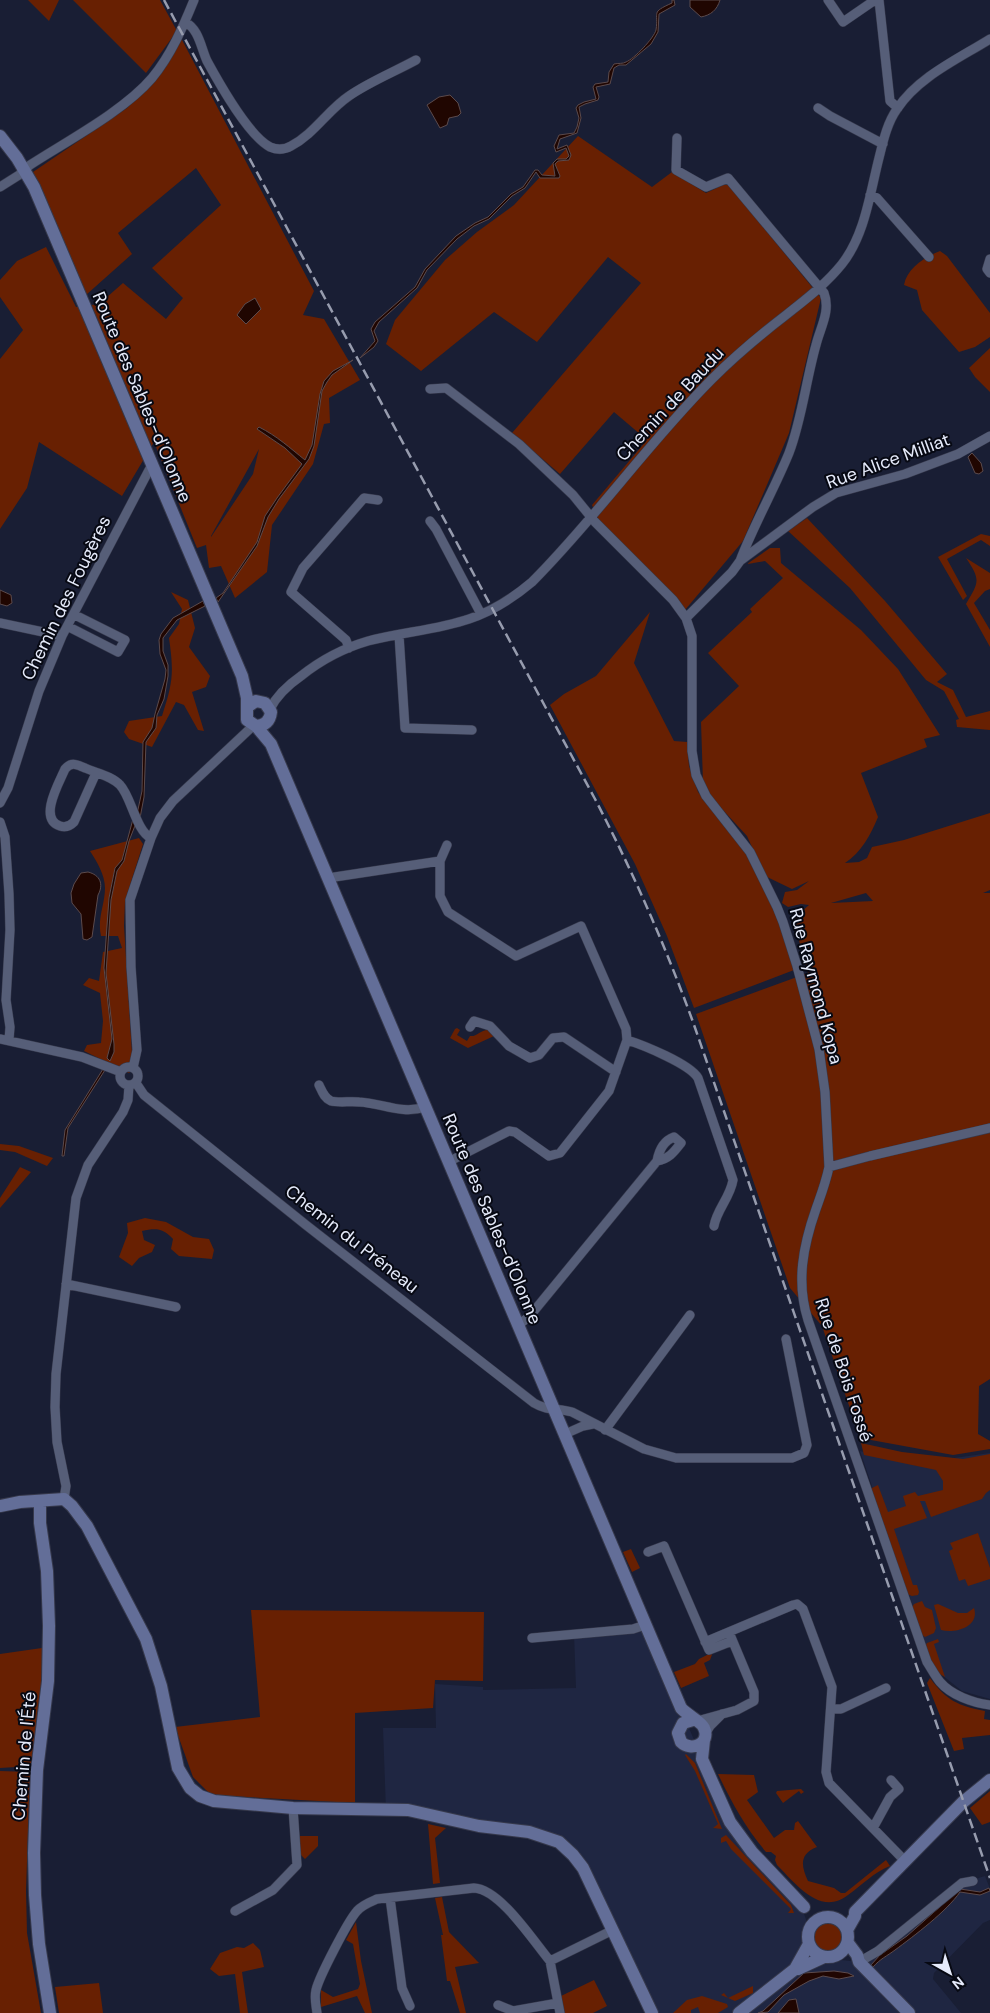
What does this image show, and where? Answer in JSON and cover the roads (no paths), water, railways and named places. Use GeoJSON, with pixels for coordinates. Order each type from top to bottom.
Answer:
{"type":"FeatureCollection","features":[{"type":"Feature","properties":{"kind":"main road","name":"Route des Sables-d'Olonne"},"geometry":{"type":"LineString","coordinates":[[0,136],[25,170],[34,187],[242,676],[251,719],[271,744]]}},
{"type":"Feature","properties":{"kind":"main road","name":"Route des Sables-d'Olonne"},"geometry":{"type":"LineString","coordinates":[[242,676],[265,708],[271,744],[680,1708],[679,1727]]}},
{"type":"Feature","properties":{"kind":"main road"},"geometry":{"type":"LineString","coordinates":[[252,702],[265,708],[263,725],[251,719],[252,702]]}},
{"type":"Feature","properties":{"kind":"main road"},"geometry":{"type":"LineString","coordinates":[[0,1506],[20,1502],[64,1499],[72,1506],[87,1526],[146,1639],[162,1686],[178,1768],[190,1788],[200,1796],[214,1800],[293,1808],[373,1811],[408,1810],[479,1826],[529,1832],[553,1839],[573,1855],[583,1868],[652,2013]]}},
{"type":"Feature","properties":{"kind":"main road","name":"Chemin de l'Été"},"geometry":{"type":"LineString","coordinates":[[40,1501],[40,1523],[47,1571],[49,1626],[48,1681],[37,1770],[34,1870],[39,1944],[50,2013]]}},
{"type":"Feature","properties":{"kind":"main road","name":"Route des Sables-d'Olonne"},"geometry":{"type":"LineString","coordinates":[[680,1708],[695,1720]]}},
{"type":"Feature","properties":{"kind":"main road"},"geometry":{"type":"LineString","coordinates":[[702,1759],[705,1737],[703,1725],[695,1720],[685,1721],[679,1727],[679,1739],[702,1759],[724,1810],[736,1832],[752,1852],[804,1907],[822,1917],[836,1918],[850,1912],[855,1912]]}},
{"type":"Feature","properties":{"kind":"main road"},"geometry":{"type":"LineString","coordinates":[[687,1747],[698,1746],[705,1737]]}},
{"type":"Feature","properties":{"kind":"main road"},"geometry":{"type":"LineString","coordinates":[[847,1930],[853,1922],[855,1912],[963,1802],[990,1780]]}},
{"type":"Feature","properties":{"kind":"main road"},"geometry":{"type":"LineString","coordinates":[[804,1907],[803,1911],[810,1928]]}},
{"type":"Feature","properties":{"kind":"main road"},"geometry":{"type":"LineString","coordinates":[[822,1917],[810,1928],[808,1939],[815,1953],[846,1961],[859,1962]]}},
{"type":"Feature","properties":{"kind":"main road"},"geometry":{"type":"LineString","coordinates":[[795,1969],[830,1957],[845,1949],[848,1943],[847,1930],[845,1925],[836,1918]]}},
{"type":"Feature","properties":{"kind":"main road"},"geometry":{"type":"LineString","coordinates":[[848,1943],[857,1955],[859,1962],[908,2013]]}},
{"type":"Feature","properties":{"kind":"main road"},"geometry":{"type":"LineString","coordinates":[[739,2013],[795,1969],[809,1944]]}},
{"type":"Feature","properties":{"kind":"street"},"geometry":{"type":"LineString","coordinates":[[0,187],[25,170],[30,164],[107,115],[146,84],[164,61],[185,22],[194,0]]}},
{"type":"Feature","properties":{"kind":"street"},"geometry":{"type":"LineString","coordinates":[[828,0],[843,22],[875,0]]}},
{"type":"Feature","properties":{"kind":"street"},"geometry":{"type":"LineString","coordinates":[[879,0],[890,101],[898,108]]}},
{"type":"Feature","properties":{"kind":"street"},"geometry":{"type":"LineString","coordinates":[[185,22],[194,29],[218,81],[243,119],[262,142],[275,149],[283,150],[300,141],[348,96],[416,60]]}},
{"type":"Feature","properties":{"kind":"street","name":"Chemin de Baudu"},"geometry":{"type":"LineString","coordinates":[[265,708],[280,693],[314,666],[349,648],[368,641],[460,622],[502,604],[532,582],[693,398],[723,367],[820,288],[843,263],[853,246],[870,195],[891,119],[898,108],[913,90],[990,39]]}},
{"type":"Feature","properties":{"kind":"street"},"geometry":{"type":"LineString","coordinates":[[818,108],[883,144]]}},
{"type":"Feature","properties":{"kind":"street"},"geometry":{"type":"LineString","coordinates":[[677,138],[676,170],[706,187],[728,178],[820,288],[827,300],[827,310],[816,345],[789,452],[750,535],[740,561]]}},
{"type":"Feature","properties":{"kind":"street"},"geometry":{"type":"LineString","coordinates":[[870,195],[877,198],[929,257]]}},
{"type":"Feature","properties":{"kind":"street"},"geometry":{"type":"LineString","coordinates":[[990,259],[987,269],[990,273]]}},
{"type":"Feature","properties":{"kind":"street","name":"Rue Raymond Kopa"},"geometry":{"type":"LineString","coordinates":[[430,389],[446,388],[519,444],[573,496],[590,517],[657,583],[686,618],[692,636],[692,752],[696,775],[706,796],[750,852],[783,922],[819,1049],[825,1092],[829,1167]]}},
{"type":"Feature","properties":{"kind":"street","name":"Rue Alice Milliat"},"geometry":{"type":"LineString","coordinates":[[686,618],[732,572],[740,561],[813,507],[836,493],[905,474],[958,454],[990,436]]}},
{"type":"Feature","properties":{"kind":"street","name":"Chemin des Fougères"},"geometry":{"type":"LineString","coordinates":[[0,804],[8,788],[39,690],[62,636],[69,627],[122,518],[149,470],[153,468]]}},
{"type":"Feature","properties":{"kind":"street"},"geometry":{"type":"LineString","coordinates":[[349,648],[346,640],[290,592],[303,568],[364,498],[378,500]]}},
{"type":"Feature","properties":{"kind":"street"},"geometry":{"type":"LineString","coordinates":[[430,521],[481,614]]}},
{"type":"Feature","properties":{"kind":"street"},"geometry":{"type":"LineString","coordinates":[[69,627],[118,652],[125,640],[74,615]]}},
{"type":"Feature","properties":{"kind":"street"},"geometry":{"type":"LineString","coordinates":[[0,623],[62,636]]}},
{"type":"Feature","properties":{"kind":"street"},"geometry":{"type":"LineString","coordinates":[[399,635],[406,728],[472,730]]}},
{"type":"Feature","properties":{"kind":"street"},"geometry":{"type":"LineString","coordinates":[[64,1499],[66,1486],[58,1442],[55,1408],[56,1374],[76,1198],[83,1176],[96,1151],[123,1112],[132,1084],[138,1075],[133,1068],[137,1050],[130,967],[130,900],[151,838],[165,809],[238,739],[251,719]]}},
{"type":"Feature","properties":{"kind":"street"},"geometry":{"type":"LineString","coordinates":[[96,772],[74,822],[69,826],[62,827],[54,823],[50,816],[51,804],[65,769],[69,765],[74,764],[96,772],[112,779],[120,785],[144,832],[151,838]]}},
{"type":"Feature","properties":{"kind":"street"},"geometry":{"type":"LineString","coordinates":[[0,822],[5,837],[10,930],[6,983],[6,1000],[10,1027],[5,1039],[82,1057],[121,1072]]}},
{"type":"Feature","properties":{"kind":"street"},"geometry":{"type":"LineString","coordinates":[[447,845],[440,861],[440,896],[448,912],[516,956],[581,926],[626,1029],[628,1040],[606,1095],[560,1153],[549,1156],[515,1132],[509,1131],[448,1162]]}},
{"type":"Feature","properties":{"kind":"street"},"geometry":{"type":"LineString","coordinates":[[328,878],[440,861]]}},
{"type":"Feature","properties":{"kind":"street"},"geometry":{"type":"LineString","coordinates":[[470,1027],[474,1020],[490,1026],[509,1046],[530,1058],[539,1055],[553,1038],[564,1037],[616,1072]]}},
{"type":"Feature","properties":{"kind":"street"},"geometry":{"type":"LineString","coordinates":[[628,1040],[643,1045],[681,1064],[695,1073],[698,1078],[733,1180],[731,1192],[716,1216],[714,1226]]}},
{"type":"Feature","properties":{"kind":"street"},"geometry":{"type":"LineString","coordinates":[[121,1072],[128,1067],[133,1068]]}},
{"type":"Feature","properties":{"kind":"street"},"geometry":{"type":"LineString","coordinates":[[121,1072],[121,1081],[132,1084]]}},
{"type":"Feature","properties":{"kind":"street","name":"Chemin du Préneau"},"geometry":{"type":"LineString","coordinates":[[132,1084],[306,1225],[419,1311],[534,1403],[544,1408],[562,1409],[572,1412],[644,1449],[676,1458],[792,1458],[804,1453],[806,1445],[786,1339]]}},
{"type":"Feature","properties":{"kind":"street"},"geometry":{"type":"LineString","coordinates":[[319,1085],[324,1095],[331,1101],[361,1102],[400,1110],[417,1110],[425,1107]]}},
{"type":"Feature","properties":{"kind":"street"},"geometry":{"type":"LineString","coordinates":[[829,1167],[990,1128]]}},
{"type":"Feature","properties":{"kind":"street"},"geometry":{"type":"LineString","coordinates":[[518,1325],[530,1317],[658,1161]]}},
{"type":"Feature","properties":{"kind":"street","name":"Rue de Bois Fossé"},"geometry":{"type":"LineString","coordinates":[[829,1167],[805,1250],[801,1280],[804,1305],[927,1662],[941,1683],[964,1698],[990,1705]]}},
{"type":"Feature","properties":{"kind":"street"},"geometry":{"type":"LineString","coordinates":[[66,1284],[176,1308]]}},
{"type":"Feature","properties":{"kind":"street"},"geometry":{"type":"LineString","coordinates":[[605,1430],[690,1315]]}},
{"type":"Feature","properties":{"kind":"street"},"geometry":{"type":"LineString","coordinates":[[565,1434],[593,1424]]}},
{"type":"Feature","properties":{"kind":"street"},"geometry":{"type":"LineString","coordinates":[[648,1552],[664,1546],[709,1650],[731,1636],[797,1604],[803,1609],[832,1687],[826,1772],[829,1783],[905,1860]]}},
{"type":"Feature","properties":{"kind":"street"},"geometry":{"type":"LineString","coordinates":[[532,1638],[632,1629],[645,1625]]}},
{"type":"Feature","properties":{"kind":"street"},"geometry":{"type":"LineString","coordinates":[[695,1720],[722,1714],[751,1703],[755,1697],[731,1636]]}},
{"type":"Feature","properties":{"kind":"street"},"geometry":{"type":"LineString","coordinates":[[831,1709],[841,1708],[886,1688]]}},
{"type":"Feature","properties":{"kind":"street"},"geometry":{"type":"LineString","coordinates":[[705,1737],[710,1726],[722,1714]]}},
{"type":"Feature","properties":{"kind":"street"},"geometry":{"type":"LineString","coordinates":[[873,1828],[890,1797],[898,1789],[891,1780]]}},
{"type":"Feature","properties":{"kind":"street"},"geometry":{"type":"LineString","coordinates":[[236,1911],[273,1890],[297,1865],[293,1808]]}},
{"type":"Feature","properties":{"kind":"street"},"geometry":{"type":"LineString","coordinates":[[859,1962],[878,1951],[962,1883],[973,1881]]}},
{"type":"Feature","properties":{"kind":"street"},"geometry":{"type":"LineString","coordinates":[[317,2013],[315,2000],[317,1986],[354,1915],[366,1904],[377,1899],[474,1888],[485,1890],[503,1904],[550,1961],[560,2013]]}},
{"type":"Feature","properties":{"kind":"street"},"geometry":{"type":"LineString","coordinates":[[390,1898],[402,1988],[410,2006]]}},
{"type":"Feature","properties":{"kind":"street"},"geometry":{"type":"LineString","coordinates":[[550,1961],[612,1930]]}},
{"type":"Feature","properties":{"kind":"street"},"geometry":{"type":"LineString","coordinates":[[498,2005],[513,2011],[558,2003]]}},
{"type":"Feature","properties":{"kind":"railway"},"geometry":{"type":"LineString","coordinates":[[164,0],[595,799],[648,909],[693,1022],[990,1878]]}}]}
